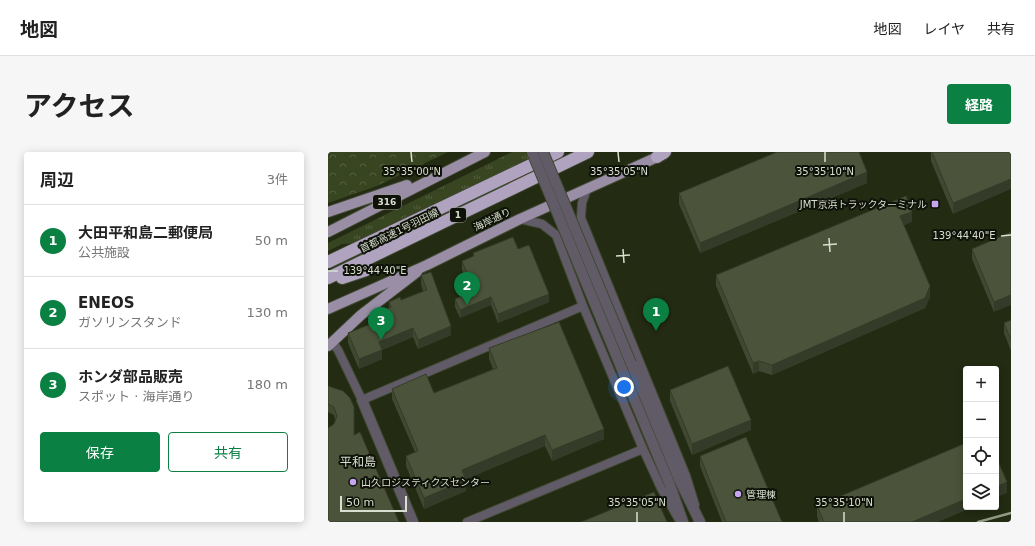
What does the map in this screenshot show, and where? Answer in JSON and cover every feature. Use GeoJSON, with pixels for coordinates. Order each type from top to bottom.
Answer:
{"type":"FeatureCollection","features":[{"type":"Feature","properties":{"kind":"highway","name":"首都高速1号羽田線"},"geometry":{"type":"LineString","coordinates":[[328,262],[558,152]]}},
{"type":"Feature","properties":{"kind":"highway","name":"首都高速1号羽田線"},"geometry":{"type":"LineString","coordinates":[[328,278],[588,152]]}},
{"type":"Feature","properties":{"kind":"highway"},"geometry":{"type":"LineString","coordinates":[[328,284],[366,270]]}},
{"type":"Feature","properties":{"kind":"main road","name":"316"},"geometry":{"type":"LineString","coordinates":[[328,232],[485,152]]}},
{"type":"Feature","properties":{"kind":"main road","name":"海岸通り"},"geometry":{"type":"LineString","coordinates":[[328,309],[427,265],[520,218],[663,154]]}},
{"type":"Feature","properties":{"kind":"main road"},"geometry":{"type":"LineString","coordinates":[[328,212],[447,171]]}},
{"type":"Feature","properties":{"kind":"main road"},"geometry":{"type":"LineString","coordinates":[[330,344],[361,315],[427,265]]}},
{"type":"Feature","properties":{"kind":"street"},"geometry":{"type":"LineString","coordinates":[[532,152],[626,365],[679,479],[701,522]]}},
{"type":"Feature","properties":{"kind":"street"},"geometry":{"type":"LineString","coordinates":[[543,152],[626,365],[682,522]]}},
{"type":"Feature","properties":{"kind":"street"},"geometry":{"type":"LineString","coordinates":[[587,189],[582,203],[581,218],[686,476],[701,522]]}},
{"type":"Feature","properties":{"kind":"street"},"geometry":{"type":"LineString","coordinates":[[520,218],[542,224],[556,235],[583,306],[643,449],[661,488],[682,522]]}},
{"type":"Feature","properties":{"kind":"street"},"geometry":{"type":"LineString","coordinates":[[362,400],[583,306]]}},
{"type":"Feature","properties":{"kind":"street"},"geometry":{"type":"LineString","coordinates":[[330,344],[338,350],[362,400],[413,522]]}},
{"type":"Feature","properties":{"kind":"street"},"geometry":{"type":"LineString","coordinates":[[467,522],[643,449]]}},
{"type":"Feature","properties":{"kind":"green space"},"geometry":{"type":"Polygon","coordinates":[[[328,152],[448,152],[377,186],[328,203],[328,152]]]}},
{"type":"Feature","properties":{"kind":"green space"},"geometry":{"type":"Polygon","coordinates":[[[512,152],[542,152],[358,243],[342,244],[328,251],[328,243],[512,152]]]}},
{"type":"Feature","properties":{"kind":"building"},"geometry":{"type":"Polygon","coordinates":[[[777,152],[859,152],[867,172],[700,243],[679,193],[777,152]]]}},
{"type":"Feature","properties":{"kind":"building"},"geometry":{"type":"Polygon","coordinates":[[[932,152],[1011,152],[1011,179],[953,203],[932,152]]]}},
{"type":"Feature","properties":{"kind":"building"},"geometry":{"type":"Polygon","coordinates":[[[906,196],[912,212],[900,216],[930,286],[925,298],[772,365],[759,361],[753,363],[716,275],[906,196]]]}},
{"type":"Feature","properties":{"kind":"building"},"geometry":{"type":"Polygon","coordinates":[[[1011,232],[1011,295],[994,302],[972,249],[1011,232]]]}},
{"type":"Feature","properties":{"kind":"building"},"geometry":{"type":"Polygon","coordinates":[[[513,237],[518,249],[529,245],[549,294],[498,314],[491,297],[460,310],[455,299],[474,291],[462,261],[474,256],[473,253],[513,237]]]}},
{"type":"Feature","properties":{"kind":"building"},"geometry":{"type":"Polygon","coordinates":[[[431,272],[451,326],[418,340],[413,328],[379,342],[382,350],[359,359],[348,333],[371,324],[368,316],[391,307],[389,302],[400,297],[401,300],[427,290],[421,275],[431,272]]]}},
{"type":"Feature","properties":{"kind":"building"},"geometry":{"type":"Polygon","coordinates":[[[1011,320],[1011,340],[1004,323],[1011,320]]]}},
{"type":"Feature","properties":{"kind":"building"},"geometry":{"type":"Polygon","coordinates":[[[559,322],[604,429],[552,450],[545,435],[462,470],[466,480],[424,498],[406,456],[418,451],[392,389],[426,374],[434,393],[497,368],[489,348],[559,322]]]}},
{"type":"Feature","properties":{"kind":"building"},"geometry":{"type":"Polygon","coordinates":[[[728,366],[751,420],[692,444],[670,390],[728,366]]]}},
{"type":"Feature","properties":{"kind":"building","name":"山久ロジスティクスセンター"},"geometry":{"type":"Polygon","coordinates":[[[328,386],[343,391],[350,398],[354,407],[354,435],[360,432],[399,522],[328,522],[328,428],[334,424],[337,416],[334,407],[328,404],[328,386]]]}},
{"type":"Feature","properties":{"kind":"building","name":"管理棟"},"geometry":{"type":"Polygon","coordinates":[[[746,437],[782,522],[726,522],[700,456],[746,437]]]}},
{"type":"Feature","properties":{"kind":"building"},"geometry":{"type":"Polygon","coordinates":[[[963,444],[963,500],[912,522],[824,522],[817,506],[963,444]]]}},
{"type":"Feature","properties":{"kind":"building"},"geometry":{"type":"Polygon","coordinates":[[[999,463],[1007,482],[999,486],[999,463]]]}},
{"type":"Feature","properties":{"kind":"building"},"geometry":{"type":"Polygon","coordinates":[[[654,492],[667,522],[581,522],[654,492]]]}},
{"type":"Feature","properties":{"kind":"railway"},"geometry":{"type":"LineString","coordinates":[[978,522],[1011,513]]}},
{"type":"Feature","properties":{"kind":"place","name":"JMT京浜トラックターミナル"},"geometry":{"type":"Point","coordinates":[935,204]}},
{"type":"Feature","properties":{"kind":"place","name":"ENEOS"},"geometry":{"type":"Point","coordinates":[467,305]}},
{"type":"Feature","properties":{"kind":"place","name":"大田平和島二郵便局"},"geometry":{"type":"Point","coordinates":[656,331]}},
{"type":"Feature","properties":{"kind":"place","name":"ホンダ部品販売"},"geometry":{"type":"Point","coordinates":[381,340]}},
{"type":"Feature","properties":{"kind":"place","name":"山久ロジスティクスセンター"},"geometry":{"type":"Point","coordinates":[353,482]}},
{"type":"Feature","properties":{"kind":"place","name":"管理棟"},"geometry":{"type":"Point","coordinates":[738,494]}},
{"type":"Feature","properties":{"kind":"district","name":"平和島"},"geometry":{"type":"Point","coordinates":[358,462]}}]}
